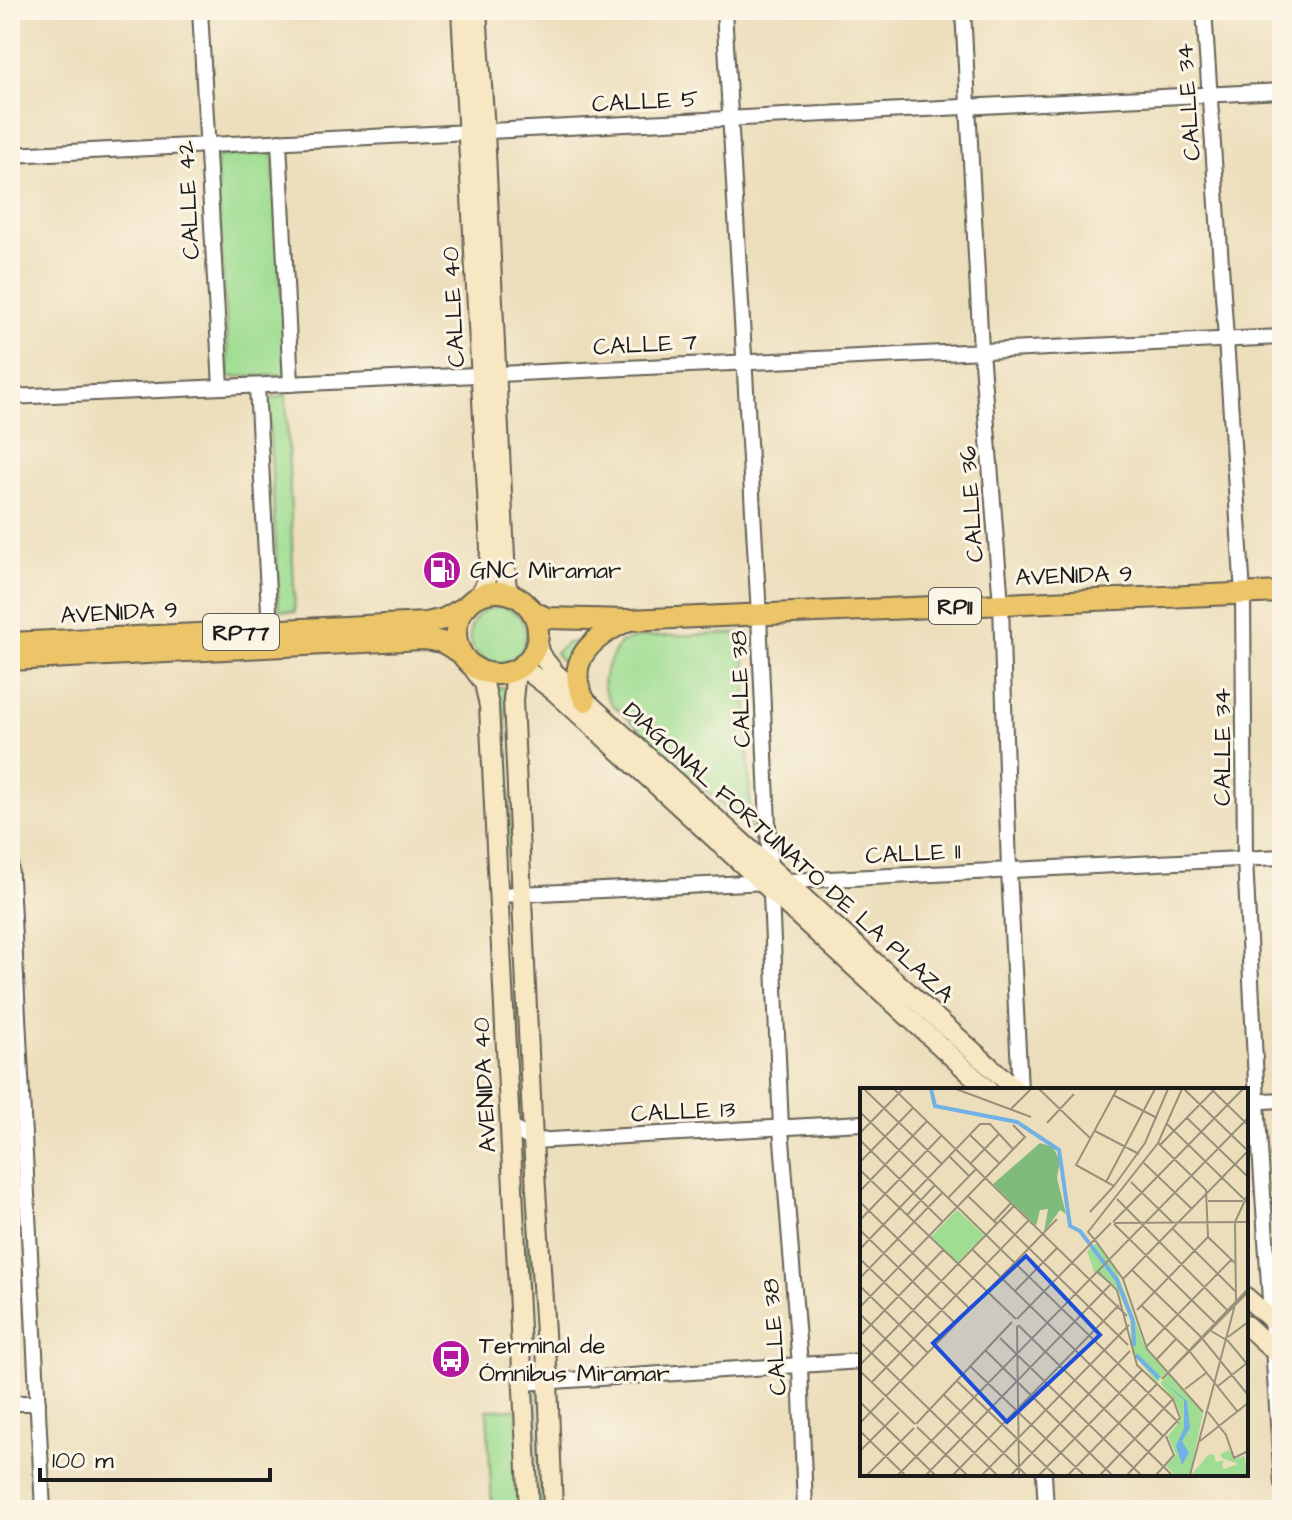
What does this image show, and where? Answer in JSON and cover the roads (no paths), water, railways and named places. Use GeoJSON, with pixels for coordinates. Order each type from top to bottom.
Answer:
{"type":"FeatureCollection","features":[{"type":"Feature","properties":{"kind":"main road","name":"CALLE 40"},"geometry":{"type":"LineString","coordinates":[[461,10],[476,131]]}},
{"type":"Feature","properties":{"kind":"main road","name":"CALLE 40"},"geometry":{"type":"LineString","coordinates":[[477,10],[476,131],[489,374],[507,588],[521,601]]}},
{"type":"Feature","properties":{"kind":"main road","name":"CALLE 40"},"geometry":{"type":"LineString","coordinates":[[472,602],[484,589],[488,578],[489,374]]}},
{"type":"Feature","properties":{"kind":"main road","name":"RP11"},"geometry":{"type":"LineString","coordinates":[[472,602],[501,592],[521,601]]}},
{"type":"Feature","properties":{"kind":"main road","name":"AVENIDA 9"},"geometry":{"type":"LineString","coordinates":[[521,601],[547,618],[629,620],[1282,592]]}},
{"type":"Feature","properties":{"kind":"main road"},"geometry":{"type":"LineString","coordinates":[[472,602],[457,628],[457,641],[465,658],[486,673],[496,675],[517,670],[526,663],[538,641],[537,622],[521,601]]}},
{"type":"Feature","properties":{"kind":"main road","name":"AVENIDA 9"},"geometry":{"type":"LineString","coordinates":[[10,643],[426,623],[444,619],[472,602]]}},
{"type":"Feature","properties":{"kind":"main road","name":"AVENIDA 9"},"geometry":{"type":"LineString","coordinates":[[538,641],[545,633],[629,620]]}},
{"type":"Feature","properties":{"kind":"main road"},"geometry":{"type":"LineString","coordinates":[[585,701],[576,681],[580,661],[598,637],[629,620]]}},
{"type":"Feature","properties":{"kind":"main road","name":"AVENIDA 9"},"geometry":{"type":"LineString","coordinates":[[10,660],[424,639],[442,642],[465,658]]}},
{"type":"Feature","properties":{"kind":"main road","name":"DIAGONAL FORTUNATO DE LA PLAZA"},"geometry":{"type":"LineString","coordinates":[[538,641],[540,654],[549,666],[986,1088]]}},
{"type":"Feature","properties":{"kind":"main road","name":"AVENIDA 40"},"geometry":{"type":"LineString","coordinates":[[465,658],[484,683],[488,694],[529,1510]]}},
{"type":"Feature","properties":{"kind":"main road","name":"DIAGONAL FORTUNATO DE LA PLAZA"},"geometry":{"type":"LineString","coordinates":[[517,670],[530,673],[555,692],[1016,1088]]}},
{"type":"Feature","properties":{"kind":"main road","name":"AVENIDA 40"},"geometry":{"type":"LineString","coordinates":[[517,670],[513,700],[521,894],[553,1510]]}},
{"type":"Feature","properties":{"kind":"main road"},"geometry":{"type":"LineString","coordinates":[[1248,1300],[1276,1340]]}},
{"type":"Feature","properties":{"kind":"main road"},"geometry":{"type":"LineString","coordinates":[[1248,1326],[1276,1340]]}},
{"type":"Feature","properties":{"kind":"street","name":"CALLE 42"},"geometry":{"type":"LineString","coordinates":[[200,10],[221,387]]}},
{"type":"Feature","properties":{"kind":"street","name":"CALLE 38"},"geometry":{"type":"LineString","coordinates":[[724,10],[759,615],[781,1128],[800,1365],[805,1510]]}},
{"type":"Feature","properties":{"kind":"street","name":"CALLE 36"},"geometry":{"type":"LineString","coordinates":[[963,10],[981,350],[1001,604],[1018,1088]]}},
{"type":"Feature","properties":{"kind":"street","name":"CALLE 34"},"geometry":{"type":"LineString","coordinates":[[1204,10],[1243,594],[1251,1102],[1276,1340],[1282,1484]]}},
{"type":"Feature","properties":{"kind":"street","name":"CALLE 5"},"geometry":{"type":"LineString","coordinates":[[10,155],[1282,91]]}},
{"type":"Feature","properties":{"kind":"street"},"geometry":{"type":"LineString","coordinates":[[279,141],[291,384]]}},
{"type":"Feature","properties":{"kind":"street","name":"CALLE 7"},"geometry":{"type":"LineString","coordinates":[[10,397],[1282,337]]}},
{"type":"Feature","properties":{"kind":"street"},"geometry":{"type":"LineString","coordinates":[[257,386],[270,630]]}},
{"type":"Feature","properties":{"kind":"street","name":"CALLE 11"},"geometry":{"type":"LineString","coordinates":[[499,895],[1282,857]]}},
{"type":"Feature","properties":{"kind":"street"},"geometry":{"type":"LineString","coordinates":[[10,859],[18,1160],[38,1403],[43,1510]]}},
{"type":"Feature","properties":{"kind":"street"},"geometry":{"type":"LineString","coordinates":[[1251,1102],[1282,1100]]}},
{"type":"Feature","properties":{"kind":"street","name":"CALLE 13"},"geometry":{"type":"LineString","coordinates":[[533,1141],[860,1123]]}},
{"type":"Feature","properties":{"kind":"street"},"geometry":{"type":"LineString","coordinates":[[510,1126],[533,1141]]}},
{"type":"Feature","properties":{"kind":"street"},"geometry":{"type":"LineString","coordinates":[[1248,1343],[1276,1340]]}},
{"type":"Feature","properties":{"kind":"street"},"geometry":{"type":"LineString","coordinates":[[523,1383],[860,1361]]}},
{"type":"Feature","properties":{"kind":"street"},"geometry":{"type":"LineString","coordinates":[[10,1403],[38,1403]]}},
{"type":"Feature","properties":{"kind":"street"},"geometry":{"type":"LineString","coordinates":[[1044,1476],[1046,1510]]}},
{"type":"Feature","properties":{"kind":"place","name":"GNC Miramar"},"geometry":{"type":"Point","coordinates":[442,570]}},
{"type":"Feature","properties":{"kind":"place","name":"Terminal de Ómnibus Miramar"},"geometry":{"type":"Point","coordinates":[451,1359]}}]}
